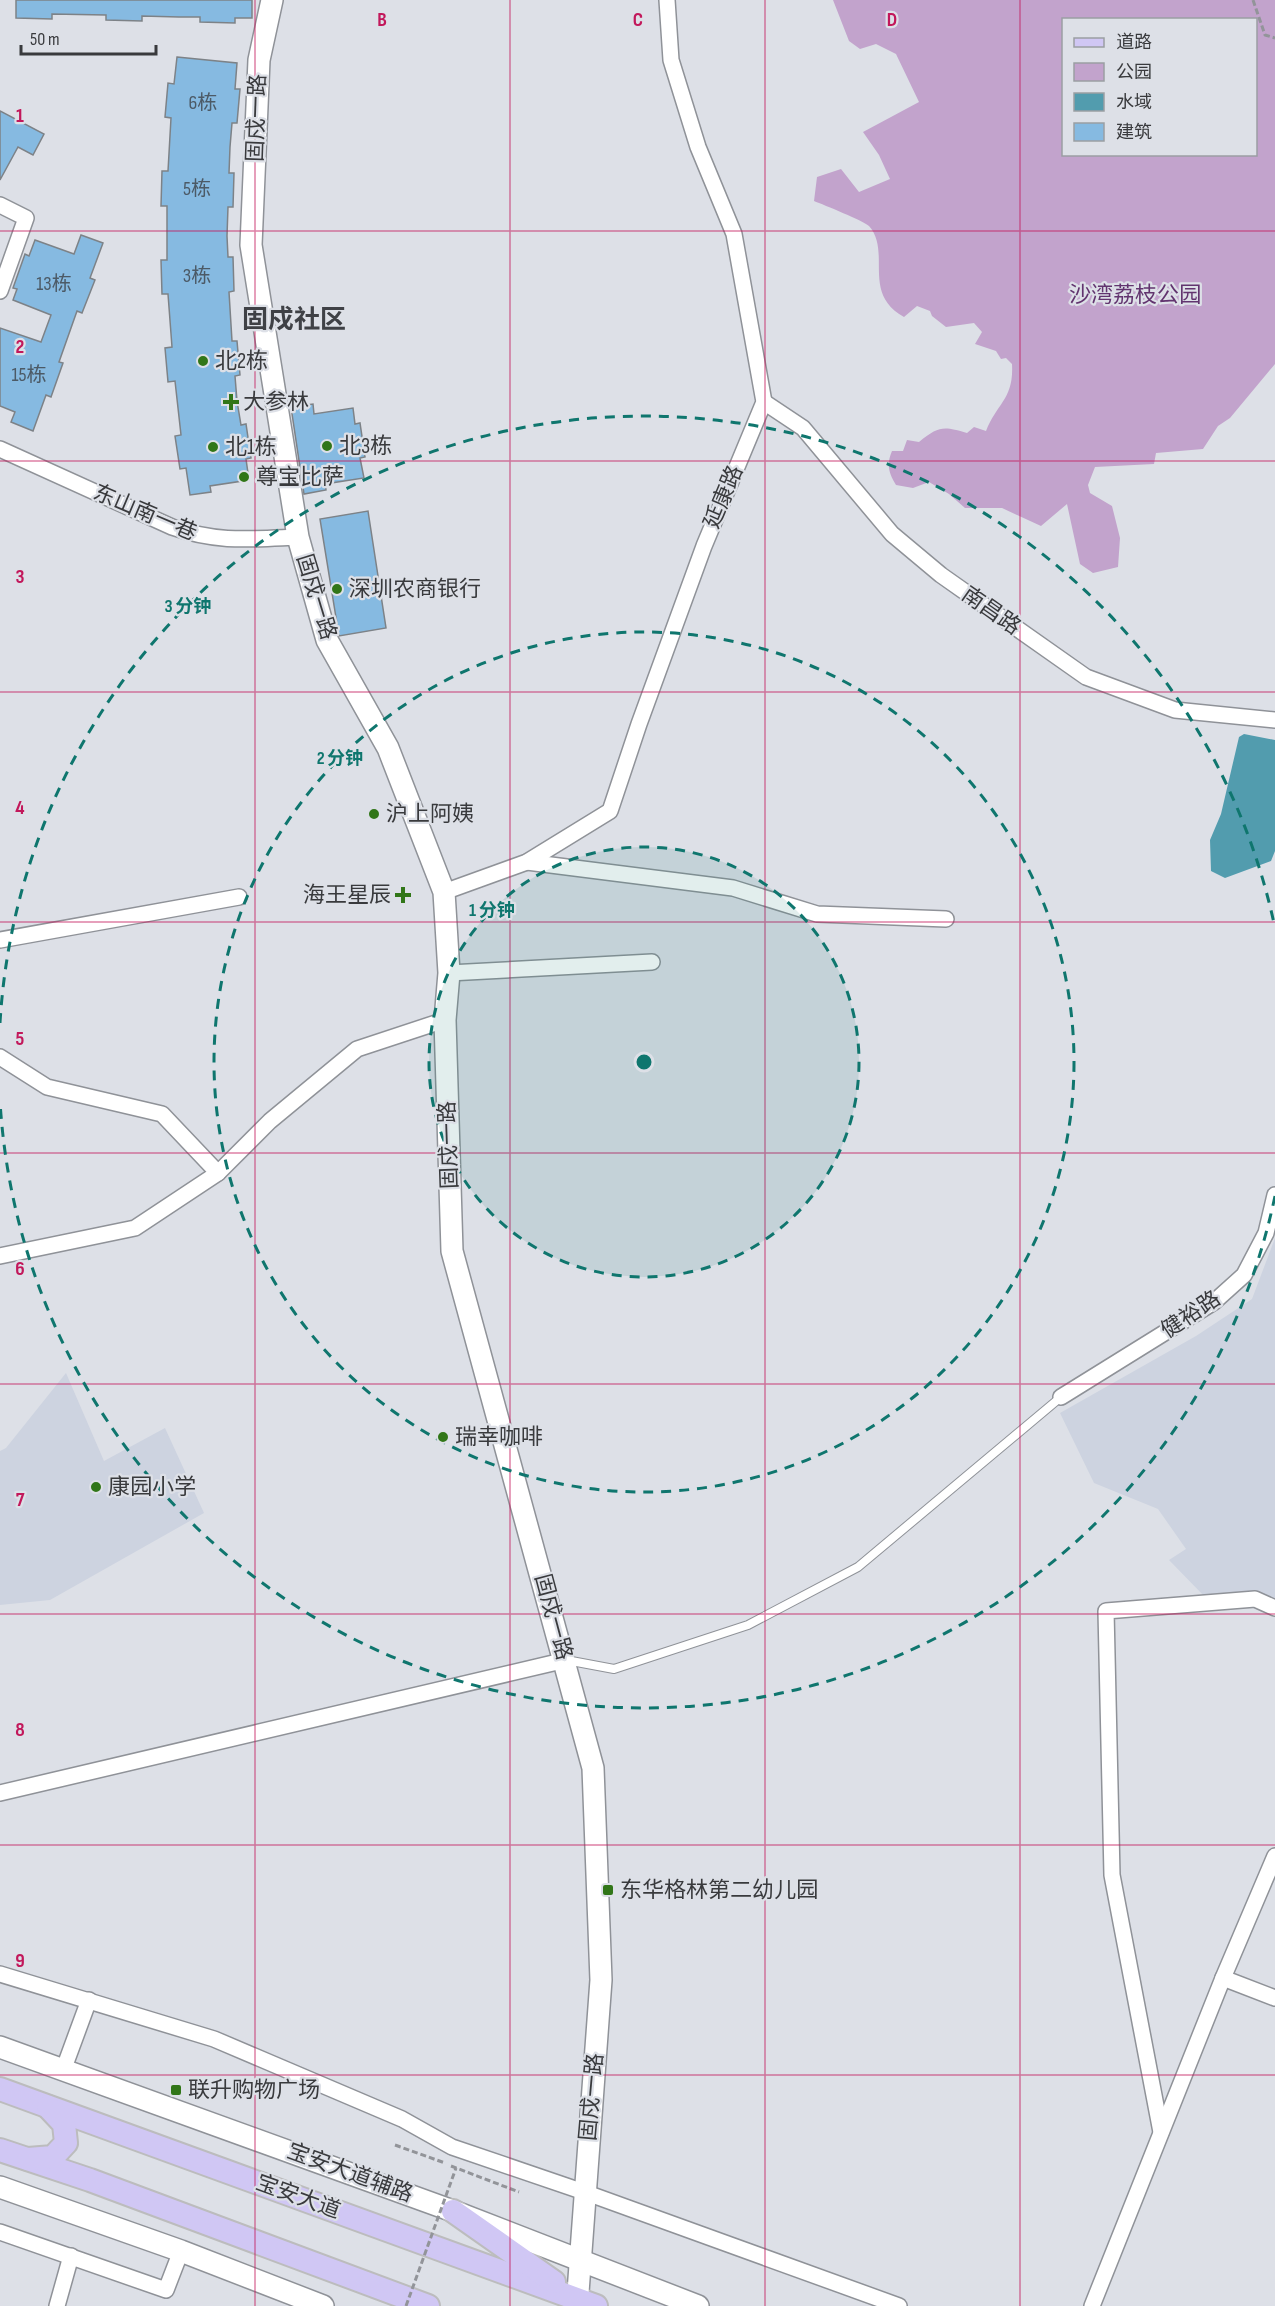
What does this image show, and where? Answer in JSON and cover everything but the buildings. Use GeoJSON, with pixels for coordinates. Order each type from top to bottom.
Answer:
{"type":"FeatureCollection","features":[{"type":"Feature","properties":{"kind":"main road","name":"宝安大道"},"geometry":{"type":"LineString","coordinates":[[0,2090],[583,2304]]}},
{"type":"Feature","properties":{"kind":"main road"},"geometry":{"type":"LineString","coordinates":[[27,2159],[53,2157],[66,2143],[64,2124],[47,2106]]}},
{"type":"Feature","properties":{"kind":"main road"},"geometry":{"type":"LineString","coordinates":[[0,2150],[428,2306]]}},
{"type":"Feature","properties":{"kind":"main road"},"geometry":{"type":"LineString","coordinates":[[453,2211],[583,2304]]}},
{"type":"Feature","properties":{"kind":"street","name":"固戍一路"},"geometry":{"type":"LineString","coordinates":[[272,0],[259,60],[251,245],[298,537],[327,640],[388,748],[444,892],[449,972],[445,1020],[452,1251],[566,1660],[593,1767],[601,1980],[579,2260],[583,2304]]}},
{"type":"Feature","properties":{"kind":"street"},"geometry":{"type":"LineString","coordinates":[[667,0],[671,60],[698,147],[734,234],[764,402]]}},
{"type":"Feature","properties":{"kind":"street"},"geometry":{"type":"LineString","coordinates":[[0,205],[26,218],[0,291]]}},
{"type":"Feature","properties":{"kind":"street","name":"南昌路"},"geometry":{"type":"LineString","coordinates":[[764,402],[802,428],[892,534],[941,575],[1086,677],[1175,710],[1275,720]]}},
{"type":"Feature","properties":{"kind":"street","name":"延康路"},"geometry":{"type":"LineString","coordinates":[[444,892],[527,862],[610,811],[704,546],[764,402]]}},
{"type":"Feature","properties":{"kind":"street","name":"东山南一巷"},"geometry":{"type":"LineString","coordinates":[[0,449],[172,527],[200,537],[224,540],[298,537]]}},
{"type":"Feature","properties":{"kind":"street"},"geometry":{"type":"LineString","coordinates":[[527,862],[733,888],[817,914],[946,919]]}},
{"type":"Feature","properties":{"kind":"street"},"geometry":{"type":"LineString","coordinates":[[0,940],[239,897]]}},
{"type":"Feature","properties":{"kind":"street"},"geometry":{"type":"LineString","coordinates":[[449,972],[652,962]]}},
{"type":"Feature","properties":{"kind":"street"},"geometry":{"type":"LineString","coordinates":[[0,1256],[135,1228],[218,1173],[270,1121],[357,1049],[445,1020]]}},
{"type":"Feature","properties":{"kind":"street"},"geometry":{"type":"LineString","coordinates":[[0,1058],[47,1087],[162,1114],[218,1173]]}},
{"type":"Feature","properties":{"kind":"street","name":"健裕路"},"geometry":{"type":"LineString","coordinates":[[1061,1397],[1214,1302],[1244,1275],[1266,1233],[1275,1195]]}},
{"type":"Feature","properties":{"kind":"street"},"geometry":{"type":"LineString","coordinates":[[1161,2132],[1112,1875],[1106,1611],[1255,1599],[1275,1608]]}},
{"type":"Feature","properties":{"kind":"street"},"geometry":{"type":"LineString","coordinates":[[0,1793],[566,1660]]}},
{"type":"Feature","properties":{"kind":"street"},"geometry":{"type":"LineString","coordinates":[[1092,2306],[1223,1978],[1275,1856]]}},
{"type":"Feature","properties":{"kind":"street"},"geometry":{"type":"LineString","coordinates":[[0,1974],[214,2039],[402,2119],[452,2147],[584,2192],[899,2306]]}},
{"type":"Feature","properties":{"kind":"street"},"geometry":{"type":"LineString","coordinates":[[1223,1978],[1275,1998]]}},
{"type":"Feature","properties":{"kind":"street"},"geometry":{"type":"LineString","coordinates":[[64,2068],[88,2000]]}},
{"type":"Feature","properties":{"kind":"street","name":"宝安大道辅路"},"geometry":{"type":"LineString","coordinates":[[0,2046],[453,2211],[698,2306]]}},
{"type":"Feature","properties":{"kind":"street"},"geometry":{"type":"LineString","coordinates":[[0,2187],[181,2251],[323,2306]]}},
{"type":"Feature","properties":{"kind":"street"},"geometry":{"type":"LineString","coordinates":[[0,2232],[166,2290],[181,2251]]}},
{"type":"Feature","properties":{"kind":"street"},"geometry":{"type":"LineString","coordinates":[[57,2306],[71,2256]]}},
{"type":"Feature","properties":{"kind":"lane"},"geometry":{"type":"LineString","coordinates":[[566,1660],[614,1669],[748,1626],[858,1567],[1061,1397]]}},
{"type":"Feature","properties":{"kind":"path"},"geometry":{"type":"LineString","coordinates":[[1253,0],[1265,35],[1275,38]]}},
{"type":"Feature","properties":{"kind":"path"},"geometry":{"type":"LineString","coordinates":[[395,2145],[519,2192]]}},
{"type":"Feature","properties":{"kind":"path"},"geometry":{"type":"LineString","coordinates":[[406,2306],[456,2168]]}},
{"type":"Feature","properties":{"kind":"shaded area"},"geometry":{"type":"Polygon","coordinates":[[[1275,1238],[1275,1608],[1204,1596],[1169,1560],[1186,1549],[1158,1509],[1094,1483],[1060,1413],[1196,1336],[1252,1299],[1275,1238]]]}},
{"type":"Feature","properties":{"kind":"shaded area","name":"康园小学"},"geometry":{"type":"Polygon","coordinates":[[[66,1373],[104,1461],[165,1428],[204,1513],[50,1600],[0,1605],[0,1451],[6,1448],[66,1373]]]}},
{"type":"Feature","properties":{"kind":"green space","name":"沙湾荔枝公园"},"geometry":{"type":"Polygon","coordinates":[[[833,0],[1275,0],[1275,364],[1230,418],[1218,426],[1203,449],[1156,453],[1154,464],[1095,467],[1088,485],[1090,493],[1112,506],[1120,538],[1118,567],[1093,573],[1080,564],[1067,504],[1041,526],[1002,508],[965,508],[949,494],[929,482],[913,488],[896,485],[890,473],[889,461],[892,451],[903,451],[907,440],[919,442],[942,429],[967,433],[974,427],[986,431],[1008,393],[1012,364],[1006,358],[1001,359],[996,351],[975,344],[982,332],[974,323],[946,327],[932,316],[930,311],[917,306],[904,317],[891,307],[880,285],[878,248],[869,226],[814,201],[817,177],[841,169],[859,192],[890,179],[879,155],[863,132],[919,102],[896,54],[876,44],[860,49],[849,41],[833,0]]]}},
{"type":"Feature","properties":{"kind":"water"},"geometry":{"type":"Polygon","coordinates":[[[1244,734],[1275,740],[1275,851],[1271,861],[1225,878],[1211,871],[1210,840],[1221,814],[1239,737],[1244,734]]]}},
{"type":"Feature","properties":{"kind":"place","name":"北2栋"},"geometry":{"type":"Point","coordinates":[203,361]}},
{"type":"Feature","properties":{"kind":"place","name":"大参林"},"geometry":{"type":"Point","coordinates":[231,402]}},
{"type":"Feature","properties":{"kind":"place","name":"北3栋"},"geometry":{"type":"Point","coordinates":[327,446]}},
{"type":"Feature","properties":{"kind":"place","name":"北1栋"},"geometry":{"type":"Point","coordinates":[213,447]}},
{"type":"Feature","properties":{"kind":"place","name":"尊宝比萨"},"geometry":{"type":"Point","coordinates":[244,477]}},
{"type":"Feature","properties":{"kind":"place","name":"深圳农商银行"},"geometry":{"type":"Point","coordinates":[337,589]}},
{"type":"Feature","properties":{"kind":"place","name":"沪上阿姨"},"geometry":{"type":"Point","coordinates":[374,814]}},
{"type":"Feature","properties":{"kind":"place","name":"海王星辰"},"geometry":{"type":"Point","coordinates":[403,895]}},
{"type":"Feature","properties":{"kind":"place","name":"瑞幸咖啡"},"geometry":{"type":"Point","coordinates":[443,1437]}},
{"type":"Feature","properties":{"kind":"place","name":"康园小学"},"geometry":{"type":"Point","coordinates":[96,1487]}},
{"type":"Feature","properties":{"kind":"place","name":"东华格林第二幼儿园"},"geometry":{"type":"Point","coordinates":[608,1890]}},
{"type":"Feature","properties":{"kind":"place","name":"联升购物广场"},"geometry":{"type":"Point","coordinates":[176,2090]}},
{"type":"Feature","properties":{"kind":"district","name":"固戍社区"},"geometry":{"type":"Point","coordinates":[294,320]}}]}
